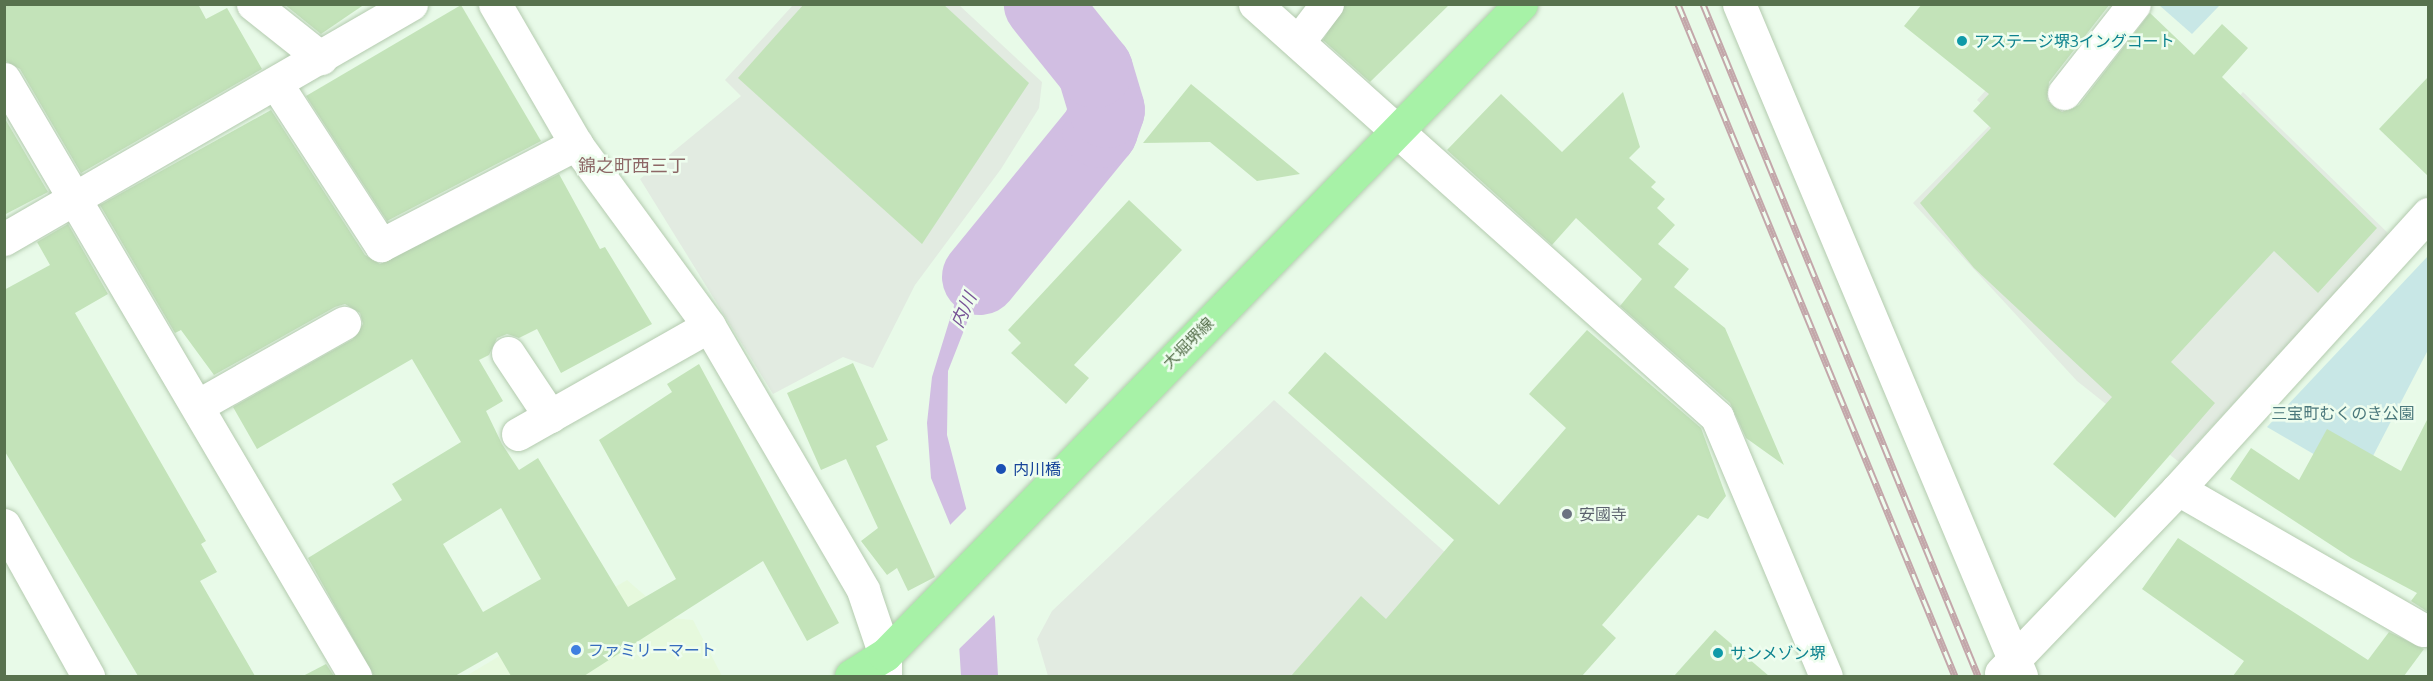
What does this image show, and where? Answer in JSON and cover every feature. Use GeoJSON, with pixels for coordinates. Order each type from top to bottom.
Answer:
{"type":"FeatureCollection","features":[{"type":"Feature","properties":{"kind":"main road","name":"大堀堺線"},"geometry":{"type":"LineString","coordinates":[[851,676],[885,666],[931,607],[1398,132],[1513,8]]}},
{"type":"Feature","properties":{"kind":"street"},"geometry":{"type":"LineString","coordinates":[[253,4],[321,58]]}},
{"type":"Feature","properties":{"kind":"street"},"geometry":{"type":"LineString","coordinates":[[4,239],[277,85],[411,4]]}},
{"type":"Feature","properties":{"kind":"street"},"geometry":{"type":"LineString","coordinates":[[495,4],[576,144],[709,326],[863,590],[885,666]]}},
{"type":"Feature","properties":{"kind":"street"},"geometry":{"type":"LineString","coordinates":[[1256,4],[1717,417],[1826,676]]}},
{"type":"Feature","properties":{"kind":"street"},"geometry":{"type":"LineString","coordinates":[[1298,42],[1327,4]]}},
{"type":"Feature","properties":{"kind":"street"},"geometry":{"type":"LineString","coordinates":[[1739,4],[2011,671],[2428,214]]}},
{"type":"Feature","properties":{"kind":"street"},"geometry":{"type":"LineString","coordinates":[[2064,93],[2134,4]]}},
{"type":"Feature","properties":{"kind":"street"},"geometry":{"type":"LineString","coordinates":[[4,80],[76,198],[355,676]]}},
{"type":"Feature","properties":{"kind":"street"},"geometry":{"type":"LineString","coordinates":[[277,85],[381,245],[576,144]]}},
{"type":"Feature","properties":{"kind":"street"},"geometry":{"type":"LineString","coordinates":[[197,406],[344,323]]}},
{"type":"Feature","properties":{"kind":"street"},"geometry":{"type":"LineString","coordinates":[[518,434],[709,326]]}},
{"type":"Feature","properties":{"kind":"street"},"geometry":{"type":"LineString","coordinates":[[508,353],[550,416]]}},
{"type":"Feature","properties":{"kind":"street"},"geometry":{"type":"LineString","coordinates":[[2178,489],[2423,630]]}},
{"type":"Feature","properties":{"kind":"street"},"geometry":{"type":"LineString","coordinates":[[4,525],[88,676]]}},
{"type":"Feature","properties":{"kind":"shaded area"},"geometry":{"type":"Polygon","coordinates":[[[793,5],[959,5],[1042,82],[1039,108],[1001,169],[915,285],[873,368],[843,357],[773,394],[640,179],[741,96],[725,80],[793,5]]]}},
{"type":"Feature","properties":{"kind":"shaded area"},"geometry":{"type":"Polygon","coordinates":[[[2011,62],[2156,187],[2243,92],[2390,235],[2179,462],[2077,381],[1913,203],[1997,118],[1977,100],[2011,62]]]}},
{"type":"Feature","properties":{"kind":"shaded area"},"geometry":{"type":"Polygon","coordinates":[[[1274,400],[1584,676],[1048,676],[1037,639],[1052,611],[1274,400]]]}},
{"type":"Feature","properties":{"kind":"shaded area"},"geometry":{"type":"Polygon","coordinates":[[[627,580],[671,618],[693,620],[722,676],[466,676],[627,580]]]}},
{"type":"Feature","properties":{"kind":"green space"},"geometry":{"type":"Polygon","coordinates":[[[2159,5],[2220,5],[2192,34],[2159,5]]]}},
{"type":"Feature","properties":{"kind":"green space","name":"三宝町むくのき公園"},"geometry":{"type":"Polygon","coordinates":[[[2428,256],[2428,350],[2360,481],[2267,427],[2428,256]]]}},
{"type":"Feature","properties":{"kind":"water"},"geometry":{"type":"Polygon","coordinates":[[[1040,189],[1051,203],[979,292],[948,371],[947,435],[995,619],[998,676],[961,676],[952,529],[931,478],[927,423],[932,377],[957,296],[1040,189]]]}},
{"type":"Feature","properties":{"kind":"pier"},"geometry":{"type":"Polygon","coordinates":[[[970,505],[997,612],[955,653],[948,527],[970,505]]]}},
{"type":"Feature","properties":{"kind":"building"},"geometry":{"type":"Polygon","coordinates":[[[4,4],[198,4],[206,19],[227,8],[262,69],[81,173],[20,69],[4,60],[4,4]]]}},
{"type":"Feature","properties":{"kind":"building"},"geometry":{"type":"Polygon","coordinates":[[[284,4],[365,4],[321,34],[284,4]]]}},
{"type":"Feature","properties":{"kind":"building"},"geometry":{"type":"Polygon","coordinates":[[[804,4],[943,4],[1029,83],[922,244],[738,78],[804,4]]]}},
{"type":"Feature","properties":{"kind":"building"},"geometry":{"type":"Polygon","coordinates":[[[1345,4],[1450,4],[1370,82],[1323,40],[1345,4]]]}},
{"type":"Feature","properties":{"kind":"building"},"geometry":{"type":"Polygon","coordinates":[[[1922,4],[2110,4],[2049,82],[2047,100],[2062,112],[2079,105],[2150,13],[2194,55],[2222,24],[2248,48],[2222,77],[2377,228],[2318,293],[2274,251],[2171,362],[2215,403],[2115,518],[2053,464],[2112,397],[1974,268],[1920,203],[1991,128],[1973,111],[1989,94],[1904,26],[1922,4]]]}},
{"type":"Feature","properties":{"kind":"building"},"geometry":{"type":"Polygon","coordinates":[[[461,5],[541,141],[387,221],[306,96],[461,5]]]}},
{"type":"Feature","properties":{"kind":"building"},"geometry":{"type":"Polygon","coordinates":[[[2428,77],[2428,176],[2379,129],[2428,77]]]}},
{"type":"Feature","properties":{"kind":"building"},"geometry":{"type":"Polygon","coordinates":[[[1191,84],[1300,174],[1257,181],[1210,142],[1143,143],[1191,84]]]}},
{"type":"Feature","properties":{"kind":"building"},"geometry":{"type":"Polygon","coordinates":[[[1623,92],[1640,147],[1629,158],[1656,182],[1651,187],[1665,199],[1657,208],[1675,225],[1658,244],[1689,269],[1674,287],[1725,328],[1784,465],[1746,438],[1730,403],[1620,306],[1642,279],[1576,218],[1552,245],[1447,150],[1501,94],[1562,152],[1623,92]]]}},
{"type":"Feature","properties":{"kind":"building"},"geometry":{"type":"Polygon","coordinates":[[[271,110],[365,255],[380,264],[559,174],[600,249],[605,247],[652,324],[561,373],[537,329],[519,338],[507,334],[497,338],[489,355],[479,360],[503,401],[486,411],[502,444],[519,470],[538,458],[628,607],[676,579],[599,440],[672,392],[667,384],[699,364],[839,623],[807,641],[763,561],[584,676],[511,676],[497,652],[455,676],[374,676],[308,558],[402,500],[392,484],[461,442],[412,359],[257,449],[233,407],[353,339],[363,324],[360,313],[345,304],[335,307],[214,375],[181,330],[175,333],[100,205],[271,110]],[[501,508],[443,544],[483,612],[541,579],[501,508]]]}},
{"type":"Feature","properties":{"kind":"building"},"geometry":{"type":"Polygon","coordinates":[[[4,117],[48,192],[4,215],[4,117]]]}},
{"type":"Feature","properties":{"kind":"building"},"geometry":{"type":"Polygon","coordinates":[[[1129,200],[1182,250],[1074,365],[1089,378],[1066,404],[1011,353],[1021,343],[1008,330],[1129,200]]]}},
{"type":"Feature","properties":{"kind":"building"},"geometry":{"type":"Polygon","coordinates":[[[68,224],[108,294],[75,313],[206,541],[201,544],[217,572],[200,581],[255,676],[138,676],[4,450],[4,290],[50,265],[37,242],[68,224]]]}},
{"type":"Feature","properties":{"kind":"building"},"geometry":{"type":"Polygon","coordinates":[[[1587,330],[1701,428],[1726,496],[1708,519],[1698,515],[1602,625],[1616,638],[1582,676],[1291,676],[1361,596],[1386,619],[1454,540],[1288,393],[1325,352],[1499,505],[1566,428],[1529,394],[1587,330]]]}},
{"type":"Feature","properties":{"kind":"building"},"geometry":{"type":"Polygon","coordinates":[[[853,363],[888,440],[876,446],[935,577],[908,591],[897,568],[887,575],[861,541],[878,528],[846,459],[821,470],[787,393],[853,363]]]}},
{"type":"Feature","properties":{"kind":"building"},"geometry":{"type":"Polygon","coordinates":[[[2428,418],[2428,612],[2411,601],[2417,593],[2351,558],[2230,479],[2251,448],[2299,480],[2327,429],[2401,471],[2428,418]]]}},
{"type":"Feature","properties":{"kind":"building"},"geometry":{"type":"Polygon","coordinates":[[[2178,538],[2368,660],[2389,632],[2424,649],[2404,676],[2233,676],[2244,661],[2142,589],[2178,538]]]}},
{"type":"Feature","properties":{"kind":"building","name":"サンメゾン堺"},"geometry":{"type":"Polygon","coordinates":[[[1715,630],[1769,676],[1674,676],[1715,630]]]}},
{"type":"Feature","properties":{"kind":"building"},"geometry":{"type":"Polygon","coordinates":[[[326,664],[334,676],[303,676],[326,664]]]}},
{"type":"Feature","properties":{"kind":"waterway","name":"内川"},"geometry":{"type":"LineString","coordinates":[[980,277],[1100,130],[1107,110],[1095,70],[1042,4]]}},
{"type":"Feature","properties":{"kind":"railway"},"geometry":{"type":"LineString","coordinates":[[1678,4],[1955,676]]}},
{"type":"Feature","properties":{"kind":"railway"},"geometry":{"type":"LineString","coordinates":[[1703,4],[1978,676]]}},
{"type":"Feature","properties":{"kind":"place","name":"アステージ堺3イングコート"},"geometry":{"type":"Point","coordinates":[1962,41]}},
{"type":"Feature","properties":{"kind":"place","name":"内川橋"},"geometry":{"type":"Point","coordinates":[1001,469]}},
{"type":"Feature","properties":{"kind":"place","name":"安國寺"},"geometry":{"type":"Point","coordinates":[1567,514]}},
{"type":"Feature","properties":{"kind":"place","name":"ファミリーマート"},"geometry":{"type":"Point","coordinates":[576,650]}},
{"type":"Feature","properties":{"kind":"place","name":"サンメゾン堺"},"geometry":{"type":"Point","coordinates":[1718,653]}},
{"type":"Feature","properties":{"kind":"district","name":"錦之町西三丁"},"geometry":{"type":"Point","coordinates":[632,165]}}]}
